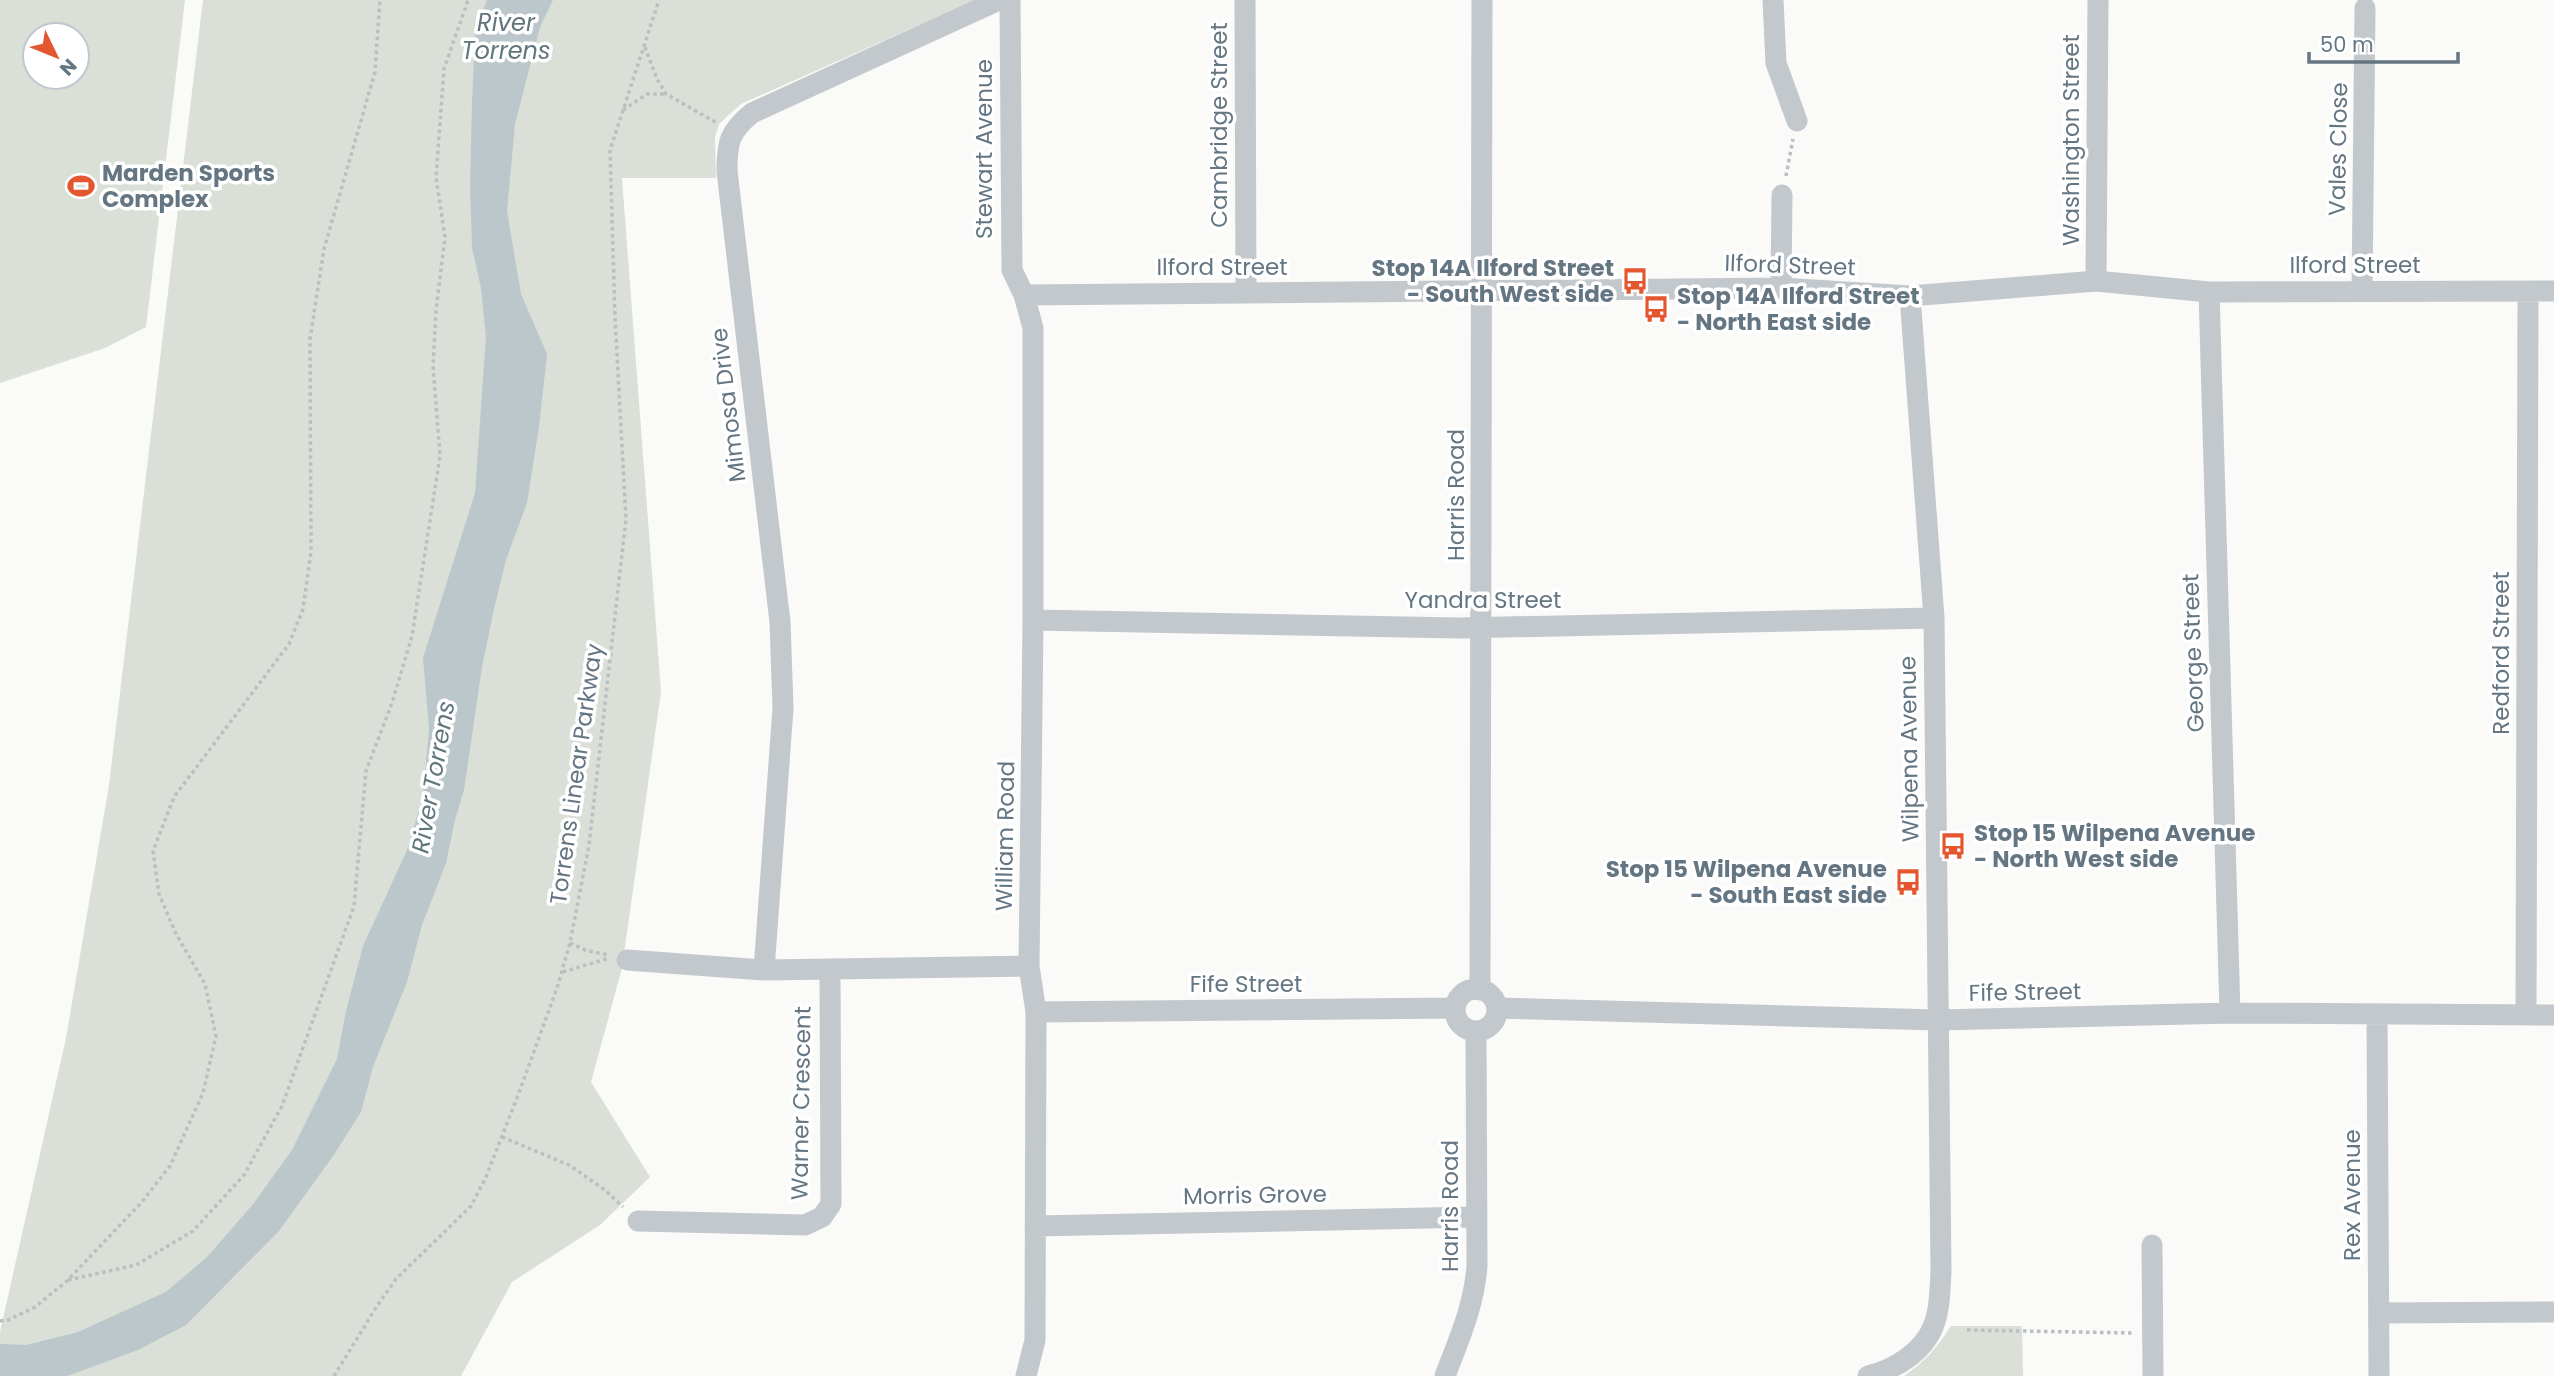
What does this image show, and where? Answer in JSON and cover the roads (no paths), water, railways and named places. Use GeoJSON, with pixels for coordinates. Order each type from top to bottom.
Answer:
{"type":"FeatureCollection","features":[{"type":"Feature","properties":{"kind":"street","name":"Mimosa Drive"},"geometry":{"type":"LineString","coordinates":[[764,970],[783,708],[780,622],[727,171],[727,144],[737,126],[752,113],[999,0]]}},
{"type":"Feature","properties":{"kind":"street","name":"Stewart Avenue"},"geometry":{"type":"LineString","coordinates":[[1010,0],[1012,270],[1024,295]]}},
{"type":"Feature","properties":{"kind":"street","name":"Cambridge Street"},"geometry":{"type":"LineString","coordinates":[[1245,0],[1246,293]]}},
{"type":"Feature","properties":{"kind":"street","name":"Harris Road"},"geometry":{"type":"LineString","coordinates":[[1480,990],[1482,0]]}},
{"type":"Feature","properties":{"kind":"street"},"geometry":{"type":"LineString","coordinates":[[1773,0],[1776,63],[1797,121]]}},
{"type":"Feature","properties":{"kind":"street","name":"Washington Street"},"geometry":{"type":"LineString","coordinates":[[2096,281],[2098,0]]}},
{"type":"Feature","properties":{"kind":"street","name":"Vales Close"},"geometry":{"type":"LineString","coordinates":[[2362,290],[2365,8]]}},
{"type":"Feature","properties":{"kind":"street"},"geometry":{"type":"LineString","coordinates":[[1781,288],[1782,195]]}},
{"type":"Feature","properties":{"kind":"street","name":"Ilford Street"},"geometry":{"type":"LineString","coordinates":[[1024,295],[1781,288],[1910,296],[2096,281],[2210,292],[2554,291]]}},
{"type":"Feature","properties":{"kind":"street","name":"George Street"},"geometry":{"type":"LineString","coordinates":[[2210,292],[2230,1013]]}},
{"type":"Feature","properties":{"kind":"street","name":"Redford Street"},"geometry":{"type":"LineString","coordinates":[[2526,1014],[2528,292]]}},
{"type":"Feature","properties":{"kind":"street","name":"William Road"},"geometry":{"type":"LineString","coordinates":[[1024,295],[1033,328],[1030,966],[1037,1012],[1035,1340],[1026,1376]]}},
{"type":"Feature","properties":{"kind":"street","name":"Wilpena Avenue"},"geometry":{"type":"LineString","coordinates":[[1868,1376],[1883,1373],[1922,1345],[1934,1326],[1941,1271],[1934,618],[1910,296]]}},
{"type":"Feature","properties":{"kind":"street","name":"Yandra Street"},"geometry":{"type":"LineString","coordinates":[[1033,620],[1482,628],[1934,618]]}},
{"type":"Feature","properties":{"kind":"street"},"geometry":{"type":"LineString","coordinates":[[627,960],[764,970],[830,971],[1030,966]]}},
{"type":"Feature","properties":{"kind":"street","name":"Warner Crescent"},"geometry":{"type":"LineString","coordinates":[[638,1220],[805,1225],[822,1217],[831,1204],[830,971]]}},
{"type":"Feature","properties":{"kind":"street"},"geometry":{"type":"LineString","coordinates":[[1480,990],[1494,999],[1497,1008],[1495,1018],[1486,1028],[1476,1031],[1459,1022],[1455,1008],[1466,992],[1480,990]]}},
{"type":"Feature","properties":{"kind":"street","name":"Fife Street"},"geometry":{"type":"LineString","coordinates":[[1037,1012],[1455,1008]]}},
{"type":"Feature","properties":{"kind":"street","name":"Fife Street"},"geometry":{"type":"LineString","coordinates":[[1497,1008],[1938,1020],[2230,1013],[2554,1015]]}},
{"type":"Feature","properties":{"kind":"street","name":"Rex Avenue"},"geometry":{"type":"LineString","coordinates":[[2377,1015],[2379,1376]]}},
{"type":"Feature","properties":{"kind":"street","name":"Harris Road"},"geometry":{"type":"LineString","coordinates":[[1445,1376],[1475,1292],[1476,1031]]}},
{"type":"Feature","properties":{"kind":"street","name":"Morris Grove"},"geometry":{"type":"LineString","coordinates":[[1035,1226],[1476,1217]]}},
{"type":"Feature","properties":{"kind":"street"},"geometry":{"type":"LineString","coordinates":[[2152,1245],[2153,1376]]}},
{"type":"Feature","properties":{"kind":"street"},"geometry":{"type":"LineString","coordinates":[[2379,1313],[2554,1312]]}},
{"type":"Feature","properties":{"kind":"water","name":"River Torrens"},"geometry":{"type":"Polygon","coordinates":[[[487,0],[553,0],[540,27],[515,124],[507,211],[521,294],[547,354],[539,427],[527,503],[506,560],[494,609],[482,667],[464,790],[446,863],[422,925],[407,982],[373,1067],[361,1112],[279,1231],[186,1325],[138,1350],[67,1376],[0,1376],[0,1344],[26,1345],[78,1332],[166,1292],[208,1256],[254,1203],[292,1150],[337,1059],[363,946],[407,850],[423,796],[429,729],[423,658],[475,493],[486,337],[481,288],[472,248],[472,103],[475,32],[487,0]]]}},
{"type":"Feature","properties":{"kind":"place","name":"Marden Sports Complex"},"geometry":{"type":"Point","coordinates":[81,186]}},
{"type":"Feature","properties":{"kind":"place","name":"Stop 14A Ilford Street - South West side"},"geometry":{"type":"Point","coordinates":[1635,281]}},
{"type":"Feature","properties":{"kind":"place","name":"Stop 14A Ilford Street - North East side"},"geometry":{"type":"Point","coordinates":[1656,309]}},
{"type":"Feature","properties":{"kind":"place","name":"Stop 15 Wilpena Avenue - North West side"},"geometry":{"type":"Point","coordinates":[1953,846]}},
{"type":"Feature","properties":{"kind":"place","name":"Stop 15 Wilpena Avenue - South East side"},"geometry":{"type":"Point","coordinates":[1908,882]}}]}
